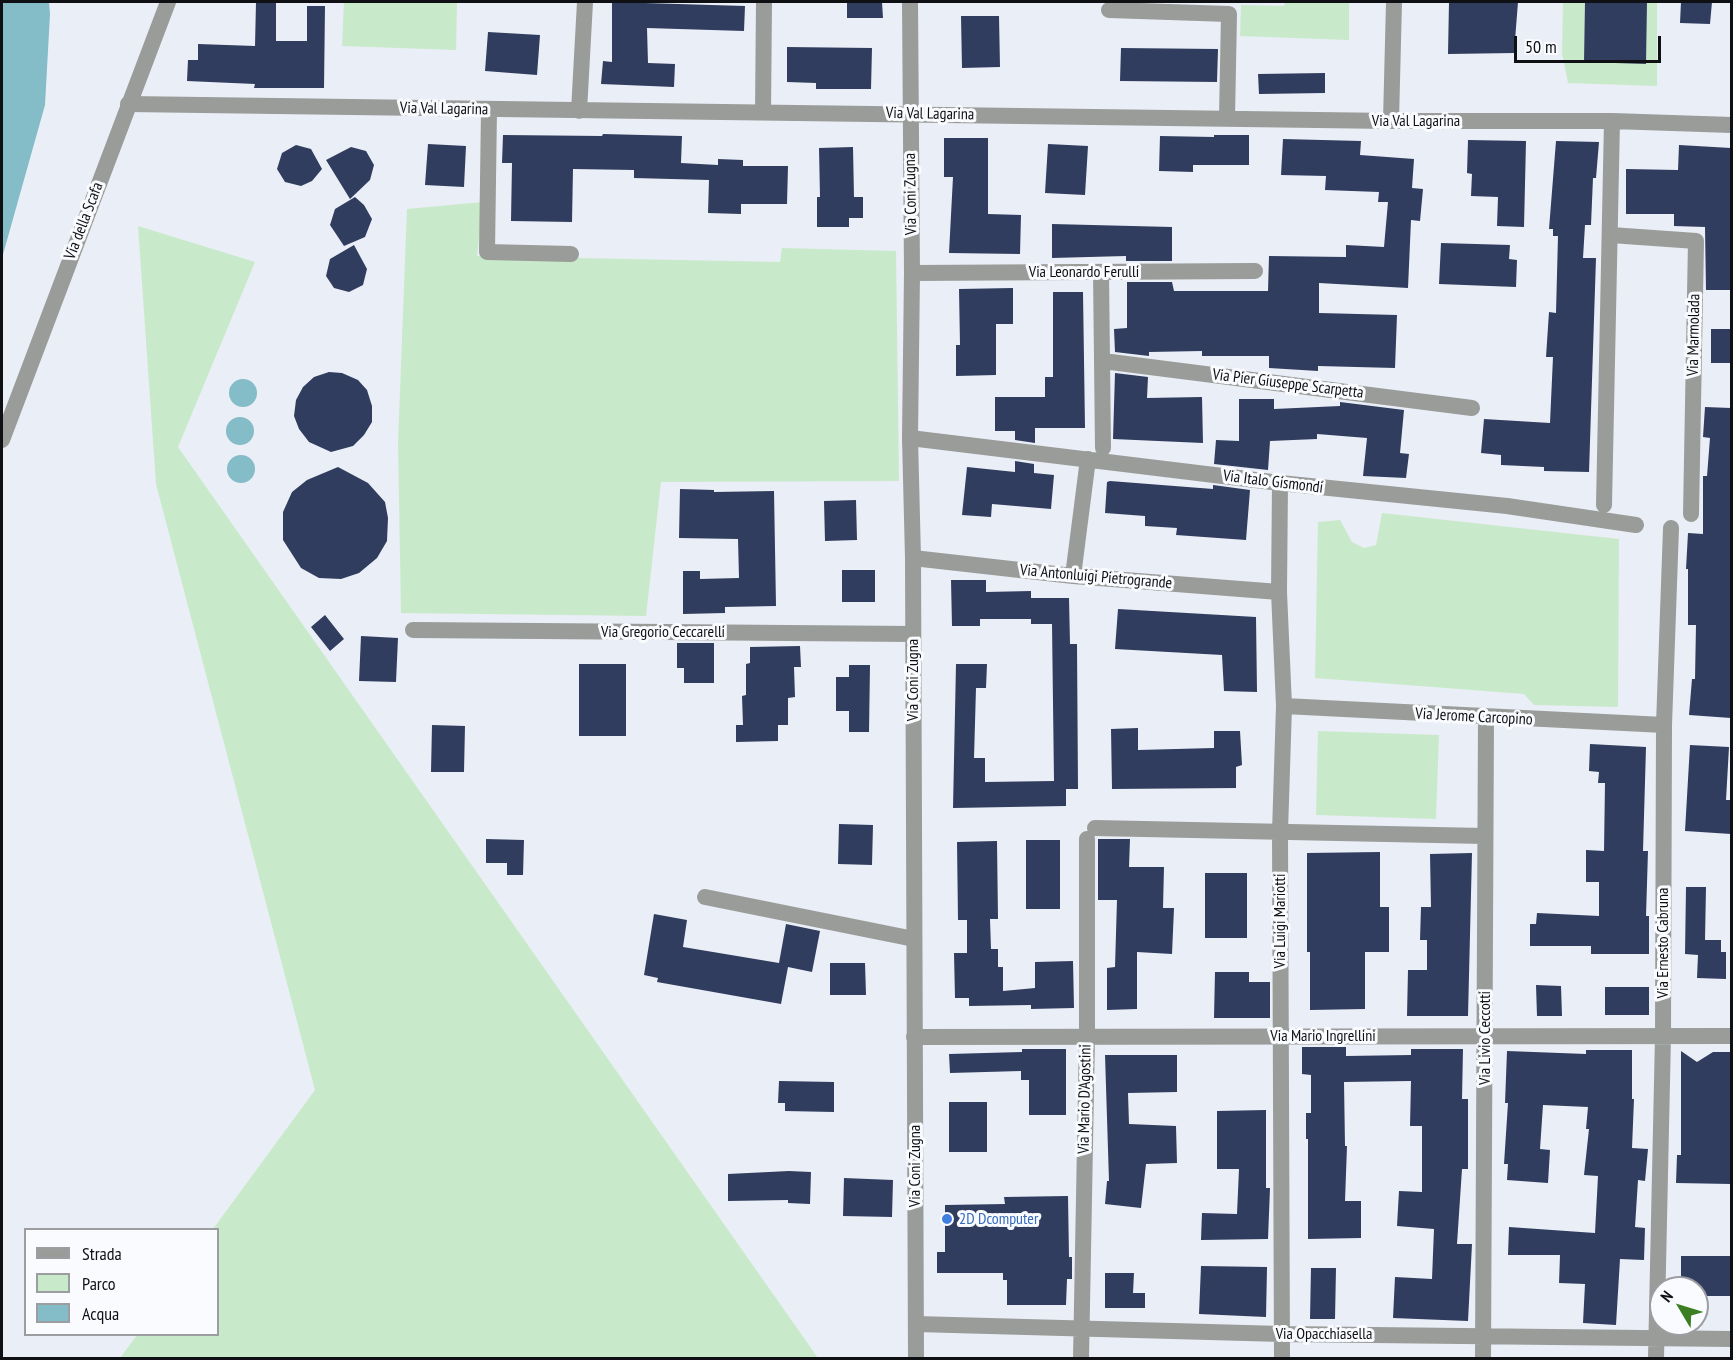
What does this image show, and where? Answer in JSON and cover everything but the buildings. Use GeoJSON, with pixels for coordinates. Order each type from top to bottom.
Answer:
{"type":"FeatureCollection","features":[{"type":"Feature","properties":{"kind":"street","name":"Via della Scafa"},"geometry":{"type":"LineString","coordinates":[[2,440],[168,2]]}},
{"type":"Feature","properties":{"kind":"street"},"geometry":{"type":"LineString","coordinates":[[579,111],[585,2]]}},
{"type":"Feature","properties":{"kind":"street"},"geometry":{"type":"LineString","coordinates":[[763,112],[764,2]]}},
{"type":"Feature","properties":{"kind":"street","name":"Via Coni Zugna"},"geometry":{"type":"LineString","coordinates":[[910,2],[912,273],[910,438],[913,558],[916,1359]]}},
{"type":"Feature","properties":{"kind":"street"},"geometry":{"type":"LineString","coordinates":[[1392,121],[1394,2]]}},
{"type":"Feature","properties":{"kind":"street"},"geometry":{"type":"LineString","coordinates":[[1109,10],[1229,14],[1227,118]]}},
{"type":"Feature","properties":{"kind":"street","name":"Via Val Lagarina"},"geometry":{"type":"LineString","coordinates":[[128,104],[1392,121],[1612,121],[1731,125]]}},
{"type":"Feature","properties":{"kind":"street"},"geometry":{"type":"LineString","coordinates":[[489,109],[488,252],[571,254]]}},
{"type":"Feature","properties":{"kind":"street"},"geometry":{"type":"LineString","coordinates":[[1604,505],[1612,121]]}},
{"type":"Feature","properties":{"kind":"street","name":"Via Marmolada"},"geometry":{"type":"LineString","coordinates":[[1611,235],[1696,241],[1690,514]]}},
{"type":"Feature","properties":{"kind":"street","name":"Via Leonardo Ferulli"},"geometry":{"type":"LineString","coordinates":[[912,273],[1255,271]]}},
{"type":"Feature","properties":{"kind":"street"},"geometry":{"type":"LineString","coordinates":[[1101,272],[1103,448]]}},
{"type":"Feature","properties":{"kind":"street","name":"Via Pier Giuseppe Scarpetta"},"geometry":{"type":"LineString","coordinates":[[1103,361],[1472,408]]}},
{"type":"Feature","properties":{"kind":"street","name":"Via Italo Gismondi"},"geometry":{"type":"LineString","coordinates":[[910,438],[1280,483],[1507,506],[1636,525]]}},
{"type":"Feature","properties":{"kind":"street"},"geometry":{"type":"LineString","coordinates":[[1073,576],[1088,459]]}},
{"type":"Feature","properties":{"kind":"street","name":"Via Luigi Mariotti"},"geometry":{"type":"LineString","coordinates":[[1280,483],[1279,592],[1284,706],[1280,832],[1282,1359]]}},
{"type":"Feature","properties":{"kind":"street","name":"Via Ernesto Cabruna"},"geometry":{"type":"LineString","coordinates":[[1656,1359],[1663,1036],[1664,725],[1671,528]]}},
{"type":"Feature","properties":{"kind":"street","name":"Via Antonluigi Pietrogrande"},"geometry":{"type":"LineString","coordinates":[[913,558],[1073,576],[1279,592]]}},
{"type":"Feature","properties":{"kind":"street","name":"Via Gregorio Ceccarelli"},"geometry":{"type":"LineString","coordinates":[[413,630],[913,634]]}},
{"type":"Feature","properties":{"kind":"street","name":"Via Jerome Carcopino"},"geometry":{"type":"LineString","coordinates":[[1284,706],[1486,718],[1664,725]]}},
{"type":"Feature","properties":{"kind":"street","name":"Via Livio Ceccotti"},"geometry":{"type":"LineString","coordinates":[[1483,1359],[1486,718]]}},
{"type":"Feature","properties":{"kind":"street"},"geometry":{"type":"LineString","coordinates":[[1280,832],[1484,836]]}},
{"type":"Feature","properties":{"kind":"street","name":"Via Mario D'Agostini"},"geometry":{"type":"LineString","coordinates":[[1081,1359],[1091,834],[1280,832]]}},
{"type":"Feature","properties":{"kind":"street"},"geometry":{"type":"LineString","coordinates":[[705,897],[914,939]]}},
{"type":"Feature","properties":{"kind":"street","name":"Via Mario Ingrellini"},"geometry":{"type":"LineString","coordinates":[[914,1037],[1731,1036]]}},
{"type":"Feature","properties":{"kind":"street","name":"Via Opacchiasella"},"geometry":{"type":"LineString","coordinates":[[916,1324],[1282,1334],[1731,1339]]}},
{"type":"Feature","properties":{"kind":"green space"},"geometry":{"type":"Polygon","coordinates":[[[344,2],[457,2],[456,50],[342,46],[344,2]]]}},
{"type":"Feature","properties":{"kind":"green space"},"geometry":{"type":"Polygon","coordinates":[[[1285,2],[1349,2],[1349,40],[1240,36],[1241,5],[1284,6],[1285,2]]]}},
{"type":"Feature","properties":{"kind":"green space"},"geometry":{"type":"Polygon","coordinates":[[[1563,2],[1657,2],[1657,86],[1568,83],[1562,53],[1563,2]]]}},
{"type":"Feature","properties":{"kind":"green space"},"geometry":{"type":"Polygon","coordinates":[[[483,202],[477,256],[780,262],[782,248],[896,251],[899,481],[661,482],[646,616],[401,613],[398,443],[407,209],[483,202]]]}},
{"type":"Feature","properties":{"kind":"green space"},"geometry":{"type":"Polygon","coordinates":[[[138,226],[255,262],[178,447],[818,1358],[120,1358],[136,1336],[219,1336],[219,1228],[214,1228],[315,1090],[156,484],[138,226]]]}},
{"type":"Feature","properties":{"kind":"green space"},"geometry":{"type":"Polygon","coordinates":[[[1382,513],[1619,539],[1618,707],[1534,705],[1524,694],[1315,678],[1318,522],[1340,520],[1352,542],[1364,548],[1376,545],[1382,513]]]}},
{"type":"Feature","properties":{"kind":"green space"},"geometry":{"type":"Polygon","coordinates":[[[1318,731],[1439,735],[1436,819],[1316,815],[1318,731]]]}},
{"type":"Feature","properties":{"kind":"water"},"geometry":{"type":"Polygon","coordinates":[[[2,2],[49,2],[50,14],[45,105],[2,258],[2,2]]]}},
{"type":"Feature","properties":{"kind":"water"},"geometry":{"type":"Polygon","coordinates":[[[243,379],[253,383],[257,393],[253,403],[243,407],[233,403],[229,393],[233,383],[243,379]]]}},
{"type":"Feature","properties":{"kind":"water"},"geometry":{"type":"Polygon","coordinates":[[[240,417],[250,421],[254,431],[250,441],[240,445],[230,441],[226,431],[230,421],[240,417]]]}},
{"type":"Feature","properties":{"kind":"water"},"geometry":{"type":"Polygon","coordinates":[[[241,455],[251,459],[255,469],[251,479],[241,483],[231,479],[227,469],[231,459],[241,455]]]}},
{"type":"Feature","properties":{"kind":"place","name":"2D Dcomputer"},"geometry":{"type":"Point","coordinates":[947,1219]}}]}
